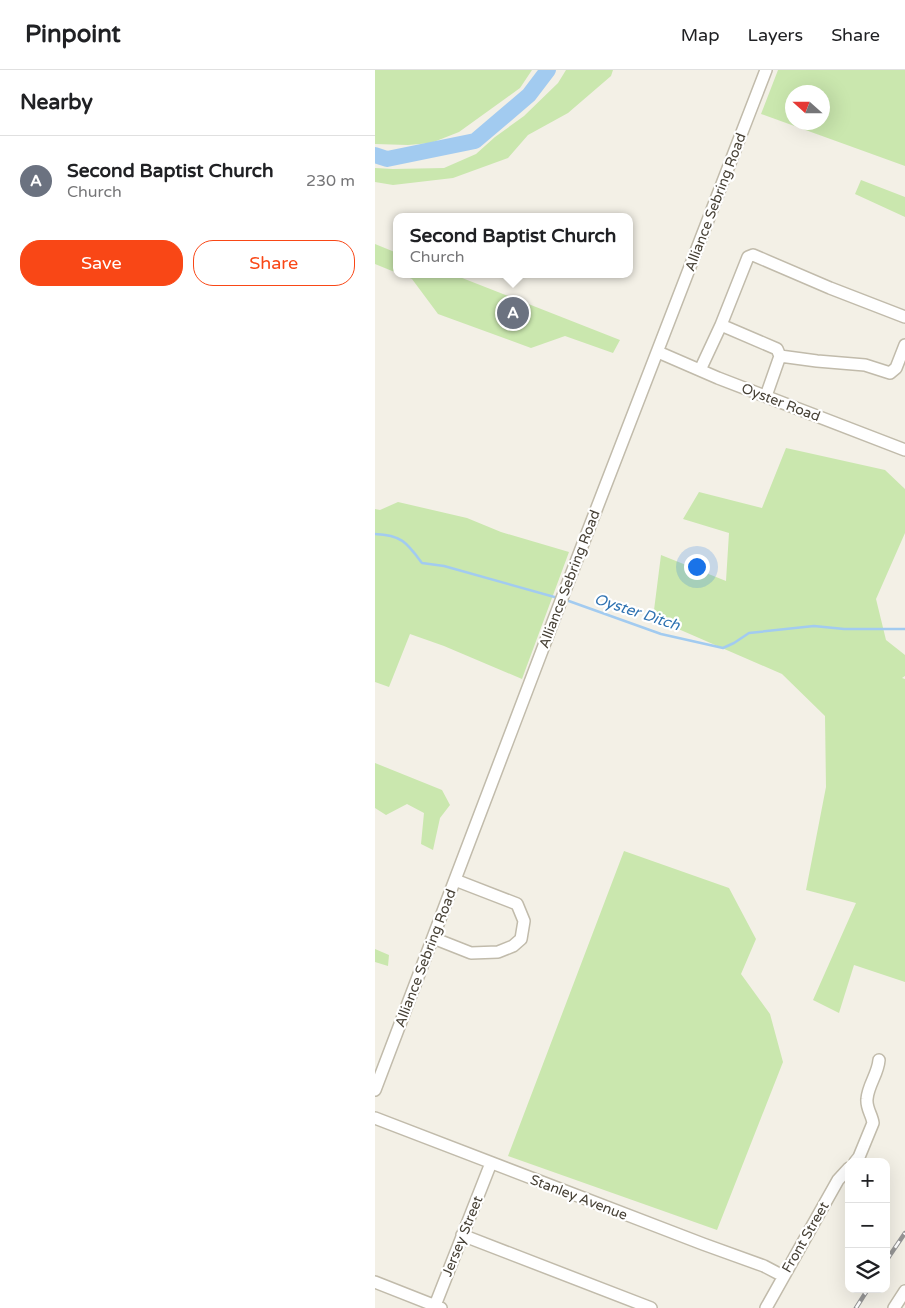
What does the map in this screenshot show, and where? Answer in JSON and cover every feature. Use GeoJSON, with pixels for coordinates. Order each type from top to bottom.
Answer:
{"type":"FeatureCollection","features":[{"type":"Feature","properties":{"kind":"street","name":"Alliance Sebring Road"},"geometry":{"type":"LineString","coordinates":[[375,1090],[766,70]]}},
{"type":"Feature","properties":{"kind":"street"},"geometry":{"type":"LineString","coordinates":[[700,370],[721,325],[748,257],[753,255],[905,317]]}},
{"type":"Feature","properties":{"kind":"street"},"geometry":{"type":"LineString","coordinates":[[721,325],[777,349],[780,356],[766,396]]}},
{"type":"Feature","properties":{"kind":"street"},"geometry":{"type":"LineString","coordinates":[[780,356],[865,365],[890,373],[896,368],[905,345]]}},
{"type":"Feature","properties":{"kind":"street","name":"Oyster Road"},"geometry":{"type":"LineString","coordinates":[[658,352],[905,450]]}},
{"type":"Feature","properties":{"kind":"street"},"geometry":{"type":"LineString","coordinates":[[433,938],[471,953],[498,952],[513,946],[521,939],[524,921],[517,904],[455,880]]}},
{"type":"Feature","properties":{"kind":"street"},"geometry":{"type":"LineString","coordinates":[[857,1158],[873,1123],[867,1097],[879,1066],[879,1060]]}},
{"type":"Feature","properties":{"kind":"street","name":"Stanley Avenue"},"geometry":{"type":"LineString","coordinates":[[375,1118],[764,1266],[783,1276]]}},
{"type":"Feature","properties":{"kind":"street","name":"Jersey Street"},"geometry":{"type":"LineString","coordinates":[[436,1307],[491,1163]]}},
{"type":"Feature","properties":{"kind":"street","name":"Front Street"},"geometry":{"type":"LineString","coordinates":[[766,1308],[838,1180],[845,1172]]}},
{"type":"Feature","properties":{"kind":"street"},"geometry":{"type":"LineString","coordinates":[[463,1235],[651,1308]]}},
{"type":"Feature","properties":{"kind":"street"},"geometry":{"type":"LineString","coordinates":[[375,1282],[436,1307]]}},
{"type":"Feature","properties":{"kind":"street"},"geometry":{"type":"LineString","coordinates":[[894,1308],[905,1291]]}},
{"type":"Feature","properties":{"kind":"green space"},"geometry":{"type":"Polygon","coordinates":[[[375,70],[532,70],[520,88],[459,132],[431,143],[408,145],[375,144],[375,70]]]}},
{"type":"Feature","properties":{"kind":"green space"},"geometry":{"type":"Polygon","coordinates":[[[566,70],[613,70],[611,76],[568,113],[528,135],[508,158],[453,178],[393,185],[375,182],[375,168],[444,168],[476,154],[495,137],[524,116],[558,83],[566,70]]]}},
{"type":"Feature","properties":{"kind":"green space"},"geometry":{"type":"Polygon","coordinates":[[[778,70],[905,70],[905,166],[805,130],[830,130],[830,85],[785,85],[785,123],[761,114],[778,70]]]}},
{"type":"Feature","properties":{"kind":"green space"},"geometry":{"type":"Polygon","coordinates":[[[861,180],[905,197],[905,217],[855,194],[861,180]]]}},
{"type":"Feature","properties":{"kind":"green space"},"geometry":{"type":"Polygon","coordinates":[[[375,244],[393,251],[393,271],[375,264],[375,244]]]}},
{"type":"Feature","properties":{"kind":"green space"},"geometry":{"type":"Polygon","coordinates":[[[410,278],[462,278],[620,340],[613,353],[565,336],[531,348],[438,314],[410,278]]]}},
{"type":"Feature","properties":{"kind":"green space"},"geometry":{"type":"Polygon","coordinates":[[[786,448],[885,470],[905,489],[905,533],[876,599],[886,640],[905,655],[905,676],[902,678],[905,679],[905,982],[854,965],[839,1013],[813,1000],[856,903],[806,890],[826,787],[825,716],[782,674],[653,618],[661,555],[726,581],[729,533],[683,519],[699,492],[762,508],[786,448]]]}},
{"type":"Feature","properties":{"kind":"green space"},"geometry":{"type":"Polygon","coordinates":[[[398,502],[467,518],[501,532],[569,552],[522,679],[444,646],[410,634],[389,687],[375,682],[375,509],[380,510],[398,502]]]}},
{"type":"Feature","properties":{"kind":"green space"},"geometry":{"type":"Polygon","coordinates":[[[375,763],[442,790],[450,805],[440,818],[433,850],[421,844],[424,813],[407,804],[386,815],[375,808],[375,763]]]}},
{"type":"Feature","properties":{"kind":"green space"},"geometry":{"type":"Polygon","coordinates":[[[624,851],[729,888],[756,939],[741,974],[770,1014],[783,1062],[717,1230],[508,1156],[624,851]]]}},
{"type":"Feature","properties":{"kind":"green space"},"geometry":{"type":"Polygon","coordinates":[[[375,949],[389,955],[388,966],[375,962],[375,949]]]}},
{"type":"Feature","properties":{"kind":"waterway"},"geometry":{"type":"LineString","coordinates":[[375,155],[387,159],[475,141],[529,95],[548,70]]}},
{"type":"Feature","properties":{"kind":"waterway","name":"Oyster Ditch"},"geometry":{"type":"LineString","coordinates":[[375,534],[392,536],[403,541],[422,563],[444,566],[558,598]]}},
{"type":"Feature","properties":{"kind":"waterway","name":"Oyster Ditch"},"geometry":{"type":"LineString","coordinates":[[566,600],[661,634],[723,648],[749,633],[814,626],[844,629],[905,629]]}},
{"type":"Feature","properties":{"kind":"railway"},"geometry":{"type":"LineString","coordinates":[[890,1255],[905,1233]]}},
{"type":"Feature","properties":{"kind":"railway"},"geometry":{"type":"LineString","coordinates":[[856,1308],[865,1293]]}},
{"type":"Feature","properties":{"kind":"place","name":"Second Baptist Church"},"geometry":{"type":"Point","coordinates":[513,313]}}]}
